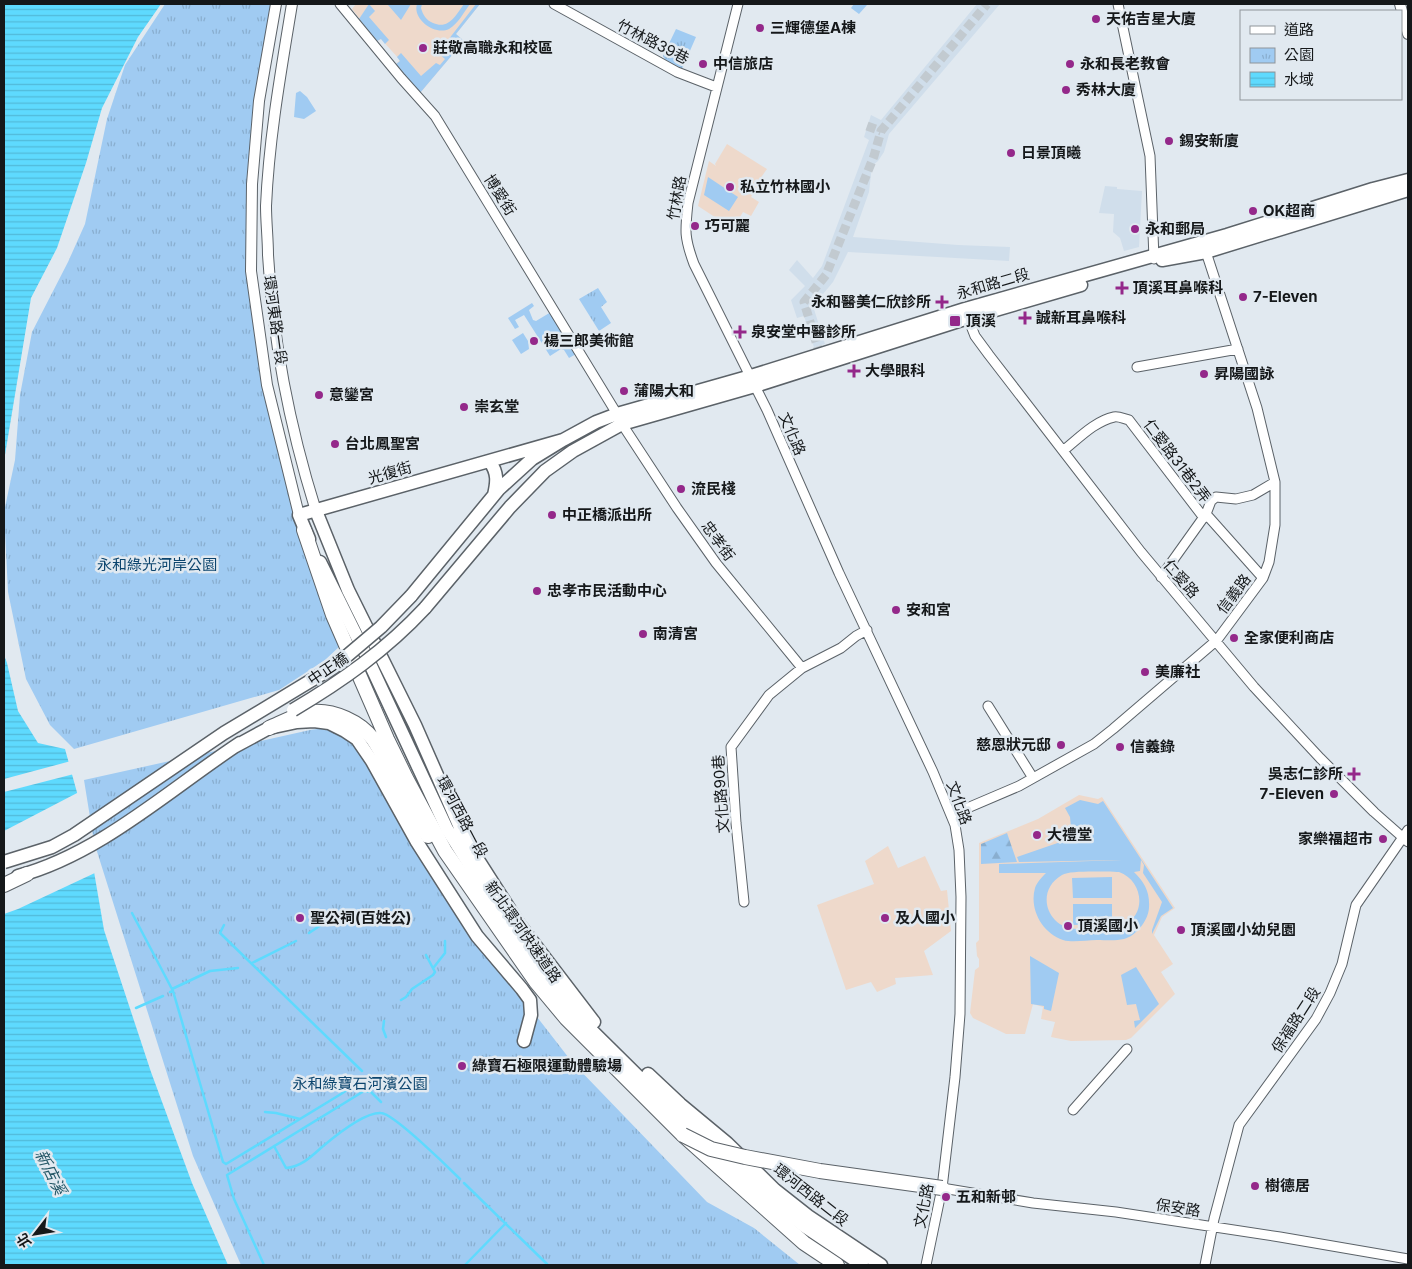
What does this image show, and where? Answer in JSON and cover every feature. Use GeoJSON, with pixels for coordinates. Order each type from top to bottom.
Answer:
{"type":"FeatureCollection","features":[{"type":"Feature","properties":{"kind":"highway","name":"新北環河快速道路"},"geometry":{"type":"LineString","coordinates":[[304,530],[334,615],[402,770],[446,851],[536,982],[566,1018],[683,1135],[804,1243],[837,1265]]}},
{"type":"Feature","properties":{"kind":"highway"},"geometry":{"type":"LineString","coordinates":[[269,728],[294,716],[312,712],[329,712],[346,719],[372,738],[416,817],[443,858],[504,947],[536,982]]}},
{"type":"Feature","properties":{"kind":"highway"},"geometry":{"type":"LineString","coordinates":[[4,861],[22,857]]}},
{"type":"Feature","properties":{"kind":"highway"},"geometry":{"type":"LineString","coordinates":[[4,885],[27,874]]}},
{"type":"Feature","properties":{"kind":"highway"},"geometry":{"type":"LineString","coordinates":[[683,1135],[711,1149],[745,1157],[820,1171],[942,1188]]}},
{"type":"Feature","properties":{"kind":"main road","name":"永和路二段"},"geometry":{"type":"LineString","coordinates":[[563,440],[596,422],[680,409],[753,381],[966,313],[1408,180]]}},
{"type":"Feature","properties":{"kind":"main road","name":"永和路二段"},"geometry":{"type":"LineString","coordinates":[[1153,258],[1206,252],[1408,190]]}},
{"type":"Feature","properties":{"kind":"main road","name":"中正橋"},"geometry":{"type":"LineString","coordinates":[[4,880],[27,874],[84,849],[114,831],[234,747],[332,687],[366,663],[390,643],[424,608],[510,507],[545,471],[619,419]]}},
{"type":"Feature","properties":{"kind":"main road","name":"光復街"},"geometry":{"type":"LineString","coordinates":[[299,515],[563,440]]}},
{"type":"Feature","properties":{"kind":"main road","name":"中正橋"},"geometry":{"type":"LineString","coordinates":[[22,857],[52,847],[74,835],[224,733],[335,666],[382,627],[411,596],[494,496],[532,459],[563,440]]}},
{"type":"Feature","properties":{"kind":"main road"},"geometry":{"type":"LineString","coordinates":[[490,462],[497,475],[494,496]]}},
{"type":"Feature","properties":{"kind":"main road","name":"環河東路一段"},"geometry":{"type":"LineString","coordinates":[[316,511],[348,590],[362,618]]}},
{"type":"Feature","properties":{"kind":"main road","name":"環河東路一段"},"geometry":{"type":"LineString","coordinates":[[299,515],[304,530],[351,627]]}},
{"type":"Feature","properties":{"kind":"main road","name":"環河西路一段"},"geometry":{"type":"LineString","coordinates":[[362,618],[414,725],[466,841],[519,924],[589,1018],[724,1148]]}},
{"type":"Feature","properties":{"kind":"main road","name":"環河西路一段"},"geometry":{"type":"LineString","coordinates":[[351,627],[447,829],[506,923],[575,1014],[654,1092],[724,1148]]}},
{"type":"Feature","properties":{"kind":"main road"},"geometry":{"type":"LineString","coordinates":[[234,747],[269,728],[297,722],[314,721],[329,723],[345,730],[357,739],[372,761],[417,842],[477,936],[530,1000],[532,1015],[524,1041]]}},
{"type":"Feature","properties":{"kind":"main road","name":"環河西路二段"},"geometry":{"type":"LineString","coordinates":[[724,1148],[761,1191],[804,1226],[862,1265]]}},
{"type":"Feature","properties":{"kind":"main road","name":"環河西路二段"},"geometry":{"type":"LineString","coordinates":[[724,1148],[808,1216],[881,1265]]}},
{"type":"Feature","properties":{"kind":"street","name":"環河東路一段"},"geometry":{"type":"LineString","coordinates":[[276,4],[259,101],[252,184],[251,271],[267,385],[299,515]]}},
{"type":"Feature","properties":{"kind":"street","name":"環河東路一段"},"geometry":{"type":"LineString","coordinates":[[292,4],[274,116],[266,209],[270,293],[282,373],[300,459],[316,511]]}},
{"type":"Feature","properties":{"kind":"street","name":"博愛街"},"geometry":{"type":"LineString","coordinates":[[340,4],[435,116],[619,419]]}},
{"type":"Feature","properties":{"kind":"street","name":"竹林路39巷"},"geometry":{"type":"LineString","coordinates":[[554,4],[677,72],[716,87]]}},
{"type":"Feature","properties":{"kind":"street","name":"竹林路"},"geometry":{"type":"LineString","coordinates":[[738,4],[688,203],[685,233],[687,246],[694,264],[753,381]]}},
{"type":"Feature","properties":{"kind":"street"},"geometry":{"type":"LineString","coordinates":[[1118,4],[1150,156],[1153,258]]}},
{"type":"Feature","properties":{"kind":"street"},"geometry":{"type":"LineString","coordinates":[[1402,12],[1408,34]]}},
{"type":"Feature","properties":{"kind":"street","name":"信義路"},"geometry":{"type":"LineString","coordinates":[[951,815],[1019,786],[1097,742],[1149,700],[1216,640],[1263,578],[1269,562],[1275,525],[1275,482],[1257,408],[1206,252]]}},
{"type":"Feature","properties":{"kind":"street","name":"仁愛路"},"geometry":{"type":"LineString","coordinates":[[966,313],[975,336],[1161,577],[1254,686],[1320,758],[1405,840]]}},
{"type":"Feature","properties":{"kind":"street"},"geometry":{"type":"LineString","coordinates":[[1137,367],[1238,349]]}},
{"type":"Feature","properties":{"kind":"street","name":"文化路"},"geometry":{"type":"LineString","coordinates":[[753,381],[839,573],[930,764],[951,815],[959,850],[962,929],[955,1077],[942,1188],[926,1265]]}},
{"type":"Feature","properties":{"kind":"street","name":"仁愛路31巷2弄"},"geometry":{"type":"LineString","coordinates":[[1064,450],[1100,423],[1114,417],[1129,420],[1205,516],[1263,578]]}},
{"type":"Feature","properties":{"kind":"street","name":"忠孝街"},"geometry":{"type":"LineString","coordinates":[[619,419],[677,508],[716,563],[802,668]]}},
{"type":"Feature","properties":{"kind":"street"},"geometry":{"type":"LineString","coordinates":[[1161,577],[1205,516],[1211,501],[1216,497],[1244,498],[1261,491],[1275,482]]}},
{"type":"Feature","properties":{"kind":"street","name":"文化路90巷"},"geometry":{"type":"LineString","coordinates":[[744,902],[731,747],[769,695],[802,668],[841,648],[867,630]]}},
{"type":"Feature","properties":{"kind":"street"},"geometry":{"type":"LineString","coordinates":[[988,706],[1033,778]]}},
{"type":"Feature","properties":{"kind":"street","name":"保福路二段"},"geometry":{"type":"LineString","coordinates":[[1205,1265],[1239,1125],[1316,1019],[1330,993],[1342,964],[1356,905],[1405,840],[1408,830]]}},
{"type":"Feature","properties":{"kind":"street"},"geometry":{"type":"LineString","coordinates":[[1074,1110],[1126,1049]]}},
{"type":"Feature","properties":{"kind":"street","name":"保安路"},"geometry":{"type":"LineString","coordinates":[[942,1188],[1034,1203],[1116,1212],[1408,1259]]}},
{"type":"Feature","properties":{"kind":"shaded area","name":"莊敬高職永和校區"},"geometry":{"type":"Polygon","coordinates":[[[356,4],[480,4],[456,34],[464,41],[420,93],[396,64],[400,60],[381,39],[377,41],[352,9],[356,4]]]}},
{"type":"Feature","properties":{"kind":"shaded area"},"geometry":{"type":"Polygon","coordinates":[[[977,4],[1000,4],[889,134],[884,152],[872,166],[869,192],[853,237],[1010,247],[1009,261],[848,252],[833,282],[813,306],[825,344],[814,347],[804,316],[797,318],[791,300],[805,286],[789,270],[797,260],[813,278],[822,266],[869,140],[864,137],[871,115],[881,120],[977,4]]]}},
{"type":"Feature","properties":{"kind":"shaded area","name":"私立竹林國小"},"geometry":{"type":"Polygon","coordinates":[[[727,144],[767,169],[757,183],[759,184],[751,197],[759,202],[751,216],[743,212],[733,229],[698,206],[709,161],[716,166],[715,164],[727,144]]]}},
{"type":"Feature","properties":{"kind":"shaded area","name":"永和郵局"},"geometry":{"type":"Polygon","coordinates":[[[1105,186],[1142,191],[1139,247],[1124,251],[1120,238],[1113,232],[1114,214],[1099,213],[1105,186]]]}},
{"type":"Feature","properties":{"kind":"shaded area","name":"頂溪國小"},"geometry":{"type":"Polygon","coordinates":[[[1079,795],[1098,799],[1102,797],[1175,908],[1162,917],[1154,935],[1173,964],[1161,972],[1175,994],[1131,1038],[1126,1040],[1071,1041],[1051,1037],[1055,1022],[1041,1019],[1043,1007],[1033,1004],[1025,1034],[1006,1034],[973,1018],[970,1013],[975,970],[979,967],[976,943],[979,940],[979,843],[1038,819],[1079,795]]]}},
{"type":"Feature","properties":{"kind":"shaded area","name":"及人國小"},"geometry":{"type":"Polygon","coordinates":[[[888,846],[898,868],[925,856],[941,891],[947,890],[951,931],[924,951],[933,975],[895,978],[896,984],[877,992],[871,982],[846,990],[817,905],[874,884],[865,861],[888,846]]]}},
{"type":"Feature","properties":{"kind":"green space","name":"永和綠光河岸公園"},"geometry":{"type":"Polygon","coordinates":[[[165,4],[276,4],[261,69],[252,265],[271,414],[340,646],[325,660],[279,690],[74,749],[50,725],[26,679],[8,592],[4,512],[15,460],[20,395],[32,332],[85,224],[107,119],[125,65],[165,4]]]}},
{"type":"Feature","properties":{"kind":"green space"},"geometry":{"type":"Polygon","coordinates":[[[369,4],[375,11],[369,17],[389,40],[385,44],[381,39],[377,41],[359,19],[369,4]]]}},
{"type":"Feature","properties":{"kind":"green space"},"geometry":{"type":"Polygon","coordinates":[[[388,4],[411,4],[401,20],[388,4]]]}},
{"type":"Feature","properties":{"kind":"green space"},"geometry":{"type":"Polygon","coordinates":[[[417,4],[422,4],[421,8],[427,19],[433,23],[443,25],[455,17],[464,4],[470,4],[455,24],[443,31],[431,28],[421,20],[416,10],[417,4]]]}},
{"type":"Feature","properties":{"kind":"green space"},"geometry":{"type":"Polygon","coordinates":[[[476,4],[480,4],[456,34],[464,41],[420,93],[396,64],[400,61],[397,57],[401,53],[421,76],[436,63],[440,65],[445,59],[438,53],[476,4]]]}},
{"type":"Feature","properties":{"kind":"green space"},"geometry":{"type":"Polygon","coordinates":[[[854,4],[867,5],[859,14],[851,8],[854,4]]]}},
{"type":"Feature","properties":{"kind":"green space"},"geometry":{"type":"Polygon","coordinates":[[[676,29],[696,37],[682,69],[667,63],[663,56],[676,29]]]}},
{"type":"Feature","properties":{"kind":"green space"},"geometry":{"type":"Polygon","coordinates":[[[300,91],[307,97],[316,111],[304,119],[294,117],[296,93],[300,91]]]}},
{"type":"Feature","properties":{"kind":"green space"},"geometry":{"type":"Polygon","coordinates":[[[708,177],[738,197],[729,211],[704,195],[708,177]]]}},
{"type":"Feature","properties":{"kind":"green space"},"geometry":{"type":"Polygon","coordinates":[[[598,288],[607,302],[601,307],[611,323],[599,331],[579,299],[598,288]]]}},
{"type":"Feature","properties":{"kind":"green space"},"geometry":{"type":"Polygon","coordinates":[[[532,303],[534,306],[529,310],[533,320],[536,321],[551,312],[576,354],[569,358],[564,350],[561,349],[550,356],[524,315],[515,320],[519,327],[515,329],[508,318],[532,303]]]}},
{"type":"Feature","properties":{"kind":"green space"},"geometry":{"type":"Polygon","coordinates":[[[523,333],[528,341],[529,349],[521,354],[512,340],[523,333]]]}},
{"type":"Feature","properties":{"kind":"green space","name":"永和綠寶石河濱公園"},"geometry":{"type":"Polygon","coordinates":[[[353,724],[492,959],[572,1062],[707,1202],[754,1228],[800,1265],[241,1265],[193,1156],[94,842],[84,780],[310,730],[353,724]]]}},
{"type":"Feature","properties":{"kind":"green space"},"geometry":{"type":"Polygon","coordinates":[[[1080,800],[1098,804],[1103,801],[1173,908],[1161,916],[1152,934],[1162,902],[1143,873],[1144,865],[1141,860],[1140,871],[1134,872],[1148,892],[1148,913],[1144,923],[1133,935],[1118,940],[1071,941],[1056,937],[1043,926],[1034,904],[1035,888],[1046,873],[999,873],[999,864],[1122,860],[1019,862],[1017,857],[1072,838],[1070,817],[1065,808],[1080,800]],[[1081,872],[1062,875],[1053,882],[1048,890],[1048,908],[1052,917],[1068,928],[1102,930],[1114,929],[1124,925],[1132,920],[1137,913],[1139,905],[1137,889],[1127,876],[1119,872],[1081,872]]]}},
{"type":"Feature","properties":{"kind":"green space"},"geometry":{"type":"Polygon","coordinates":[[[1007,833],[1017,862],[981,864],[981,844],[1007,833]]]}},
{"type":"Feature","properties":{"kind":"green space"},"geometry":{"type":"Polygon","coordinates":[[[1112,877],[1112,898],[1073,898],[1072,878],[1112,877]]]}},
{"type":"Feature","properties":{"kind":"green space"},"geometry":{"type":"Polygon","coordinates":[[[1073,904],[1112,904],[1112,924],[1073,925],[1073,904]]]}},
{"type":"Feature","properties":{"kind":"green space"},"geometry":{"type":"Polygon","coordinates":[[[1030,956],[1059,973],[1051,1011],[1044,1009],[1044,1006],[1031,1004],[1030,956]]]}},
{"type":"Feature","properties":{"kind":"green space"},"geometry":{"type":"Polygon","coordinates":[[[1136,967],[1159,1004],[1135,1028],[1134,1021],[1140,1020],[1136,1004],[1127,1005],[1121,975],[1136,967]]]}},
{"type":"Feature","properties":{"kind":"water"},"geometry":{"type":"Polygon","coordinates":[[[4,4],[161,4],[138,37],[102,108],[86,163],[57,248],[31,298],[4,461],[4,4]]]}},
{"type":"Feature","properties":{"kind":"water","name":"新店溪"},"geometry":{"type":"Polygon","coordinates":[[[4,655],[18,711],[38,743],[65,749],[86,825],[104,930],[151,1072],[192,1183],[228,1265],[4,1265],[4,655]]]}},
{"type":"Feature","properties":{"kind":"pier"},"geometry":{"type":"Polygon","coordinates":[[[71,761],[74,774],[4,792],[4,779],[71,761]]]}},
{"type":"Feature","properties":{"kind":"pier"},"geometry":{"type":"Polygon","coordinates":[[[79,792],[88,825],[97,872],[4,914],[4,831],[79,792]]]}},
{"type":"Feature","properties":{"kind":"waterway"},"geometry":{"type":"LineString","coordinates":[[132,913],[173,991],[170,992]]}},
{"type":"Feature","properties":{"kind":"waterway"},"geometry":{"type":"LineString","coordinates":[[224,925],[220,933],[362,1071]]}},
{"type":"Feature","properties":{"kind":"waterway"},"geometry":{"type":"LineString","coordinates":[[309,933],[321,925]]}},
{"type":"Feature","properties":{"kind":"waterway"},"geometry":{"type":"LineString","coordinates":[[252,963],[296,941]]}},
{"type":"Feature","properties":{"kind":"waterway"},"geometry":{"type":"LineString","coordinates":[[434,967],[445,953],[445,941]]}},
{"type":"Feature","properties":{"kind":"waterway"},"geometry":{"type":"LineString","coordinates":[[401,1000],[435,972],[426,955]]}},
{"type":"Feature","properties":{"kind":"waterway"},"geometry":{"type":"LineString","coordinates":[[172,989],[210,971],[238,968]]}},
{"type":"Feature","properties":{"kind":"waterway"},"geometry":{"type":"LineString","coordinates":[[173,991],[223,1162],[226,1164],[350,1088],[355,1077]]}},
{"type":"Feature","properties":{"kind":"waterway"},"geometry":{"type":"LineString","coordinates":[[136,1008],[163,996]]}},
{"type":"Feature","properties":{"kind":"waterway"},"geometry":{"type":"LineString","coordinates":[[384,1021],[383,1029],[386,1037]]}},
{"type":"Feature","properties":{"kind":"waterway"},"geometry":{"type":"LineString","coordinates":[[264,1265],[234,1199],[227,1175],[364,1091],[371,1092],[381,1102]]}},
{"type":"Feature","properties":{"kind":"waterway"},"geometry":{"type":"LineString","coordinates":[[265,1112],[300,1119]]}},
{"type":"Feature","properties":{"kind":"waterway"},"geometry":{"type":"LineString","coordinates":[[274,1146],[286,1168],[297,1166],[350,1125],[367,1116],[381,1113],[387,1115],[408,1131],[460,1179]]}},
{"type":"Feature","properties":{"kind":"waterway"},"geometry":{"type":"LineString","coordinates":[[464,1183],[547,1264]]}},
{"type":"Feature","properties":{"kind":"waterway"},"geometry":{"type":"LineString","coordinates":[[465,1265],[506,1223]]}},
{"type":"Feature","properties":{"kind":"tunnel"},"geometry":{"type":"LineString","coordinates":[[820,355],[804,302],[826,275],[874,156],[881,131],[987,4]]}},
{"type":"Feature","properties":{"kind":"tunnel"},"geometry":{"type":"LineString","coordinates":[[867,126],[881,131]]}},
{"type":"Feature","properties":{"kind":"place","name":"天佑吉星大廈"},"geometry":{"type":"Point","coordinates":[1096,19]}},
{"type":"Feature","properties":{"kind":"place","name":"三輝德堡A棟"},"geometry":{"type":"Point","coordinates":[760,28]}},
{"type":"Feature","properties":{"kind":"place","name":"莊敬高職永和校區"},"geometry":{"type":"Point","coordinates":[423,48]}},
{"type":"Feature","properties":{"kind":"place","name":"中信旅店"},"geometry":{"type":"Point","coordinates":[703,64]}},
{"type":"Feature","properties":{"kind":"place","name":"永和長老教會"},"geometry":{"type":"Point","coordinates":[1070,64]}},
{"type":"Feature","properties":{"kind":"place","name":"秀林大廈"},"geometry":{"type":"Point","coordinates":[1066,90]}},
{"type":"Feature","properties":{"kind":"place","name":"錫安新廈"},"geometry":{"type":"Point","coordinates":[1169,141]}},
{"type":"Feature","properties":{"kind":"place","name":"日景頂曦"},"geometry":{"type":"Point","coordinates":[1011,153]}},
{"type":"Feature","properties":{"kind":"place","name":"私立竹林國小"},"geometry":{"type":"Point","coordinates":[730,187]}},
{"type":"Feature","properties":{"kind":"place","name":"OK超商"},"geometry":{"type":"Point","coordinates":[1253,211]}},
{"type":"Feature","properties":{"kind":"place","name":"巧可麗"},"geometry":{"type":"Point","coordinates":[695,226]}},
{"type":"Feature","properties":{"kind":"place","name":"永和郵局"},"geometry":{"type":"Point","coordinates":[1135,229]}},
{"type":"Feature","properties":{"kind":"place","name":"頂溪耳鼻喉科"},"geometry":{"type":"Point","coordinates":[1122,288]}},
{"type":"Feature","properties":{"kind":"place","name":"7-Εleven"},"geometry":{"type":"Point","coordinates":[1243,297]}},
{"type":"Feature","properties":{"kind":"place","name":"永和醫美仁欣診所"},"geometry":{"type":"Point","coordinates":[942,302]}},
{"type":"Feature","properties":{"kind":"place","name":"誠新耳鼻喉科"},"geometry":{"type":"Point","coordinates":[1025,318]}},
{"type":"Feature","properties":{"kind":"place","name":"頂溪"},"geometry":{"type":"Point","coordinates":[955,321]}},
{"type":"Feature","properties":{"kind":"place","name":"泉安堂中醫診所"},"geometry":{"type":"Point","coordinates":[740,332]}},
{"type":"Feature","properties":{"kind":"place","name":"楊三郎美術館"},"geometry":{"type":"Point","coordinates":[534,341]}},
{"type":"Feature","properties":{"kind":"place","name":"大學眼科"},"geometry":{"type":"Point","coordinates":[854,371]}},
{"type":"Feature","properties":{"kind":"place","name":"昇陽國詠"},"geometry":{"type":"Point","coordinates":[1204,374]}},
{"type":"Feature","properties":{"kind":"place","name":"蒲陽大和"},"geometry":{"type":"Point","coordinates":[624,391]}},
{"type":"Feature","properties":{"kind":"place","name":"意鑾宮"},"geometry":{"type":"Point","coordinates":[319,395]}},
{"type":"Feature","properties":{"kind":"place","name":"崇玄堂"},"geometry":{"type":"Point","coordinates":[464,407]}},
{"type":"Feature","properties":{"kind":"place","name":"台北鳳聖宮"},"geometry":{"type":"Point","coordinates":[335,444]}},
{"type":"Feature","properties":{"kind":"place","name":"流民棧"},"geometry":{"type":"Point","coordinates":[681,489]}},
{"type":"Feature","properties":{"kind":"place","name":"中正橋派出所"},"geometry":{"type":"Point","coordinates":[552,515]}},
{"type":"Feature","properties":{"kind":"place","name":"忠孝市民活動中心"},"geometry":{"type":"Point","coordinates":[537,591]}},
{"type":"Feature","properties":{"kind":"place","name":"安和宮"},"geometry":{"type":"Point","coordinates":[896,610]}},
{"type":"Feature","properties":{"kind":"place","name":"南清宮"},"geometry":{"type":"Point","coordinates":[643,634]}},
{"type":"Feature","properties":{"kind":"place","name":"全家便利商店"},"geometry":{"type":"Point","coordinates":[1234,638]}},
{"type":"Feature","properties":{"kind":"place","name":"美廉社"},"geometry":{"type":"Point","coordinates":[1145,672]}},
{"type":"Feature","properties":{"kind":"place","name":"慈恩狀元邸"},"geometry":{"type":"Point","coordinates":[1061,745]}},
{"type":"Feature","properties":{"kind":"place","name":"信義錄"},"geometry":{"type":"Point","coordinates":[1120,747]}},
{"type":"Feature","properties":{"kind":"place","name":"吳志仁診所"},"geometry":{"type":"Point","coordinates":[1354,774]}},
{"type":"Feature","properties":{"kind":"place","name":"7-Eleven"},"geometry":{"type":"Point","coordinates":[1334,794]}},
{"type":"Feature","properties":{"kind":"place","name":"大禮堂"},"geometry":{"type":"Point","coordinates":[1037,835]}},
{"type":"Feature","properties":{"kind":"place","name":"家樂福超市"},"geometry":{"type":"Point","coordinates":[1383,839]}},
{"type":"Feature","properties":{"kind":"place","name":"聖公祠(百姓公)"},"geometry":{"type":"Point","coordinates":[300,918]}},
{"type":"Feature","properties":{"kind":"place","name":"及人國小"},"geometry":{"type":"Point","coordinates":[885,918]}},
{"type":"Feature","properties":{"kind":"place","name":"頂溪國小"},"geometry":{"type":"Point","coordinates":[1068,926]}},
{"type":"Feature","properties":{"kind":"place","name":"頂溪國小幼兒園"},"geometry":{"type":"Point","coordinates":[1181,930]}},
{"type":"Feature","properties":{"kind":"place","name":"綠寶石極限運動體驗場"},"geometry":{"type":"Point","coordinates":[462,1066]}},
{"type":"Feature","properties":{"kind":"place","name":"樹德居"},"geometry":{"type":"Point","coordinates":[1255,1186]}},
{"type":"Feature","properties":{"kind":"place","name":"五和新邨"},"geometry":{"type":"Point","coordinates":[946,1197]}}]}
